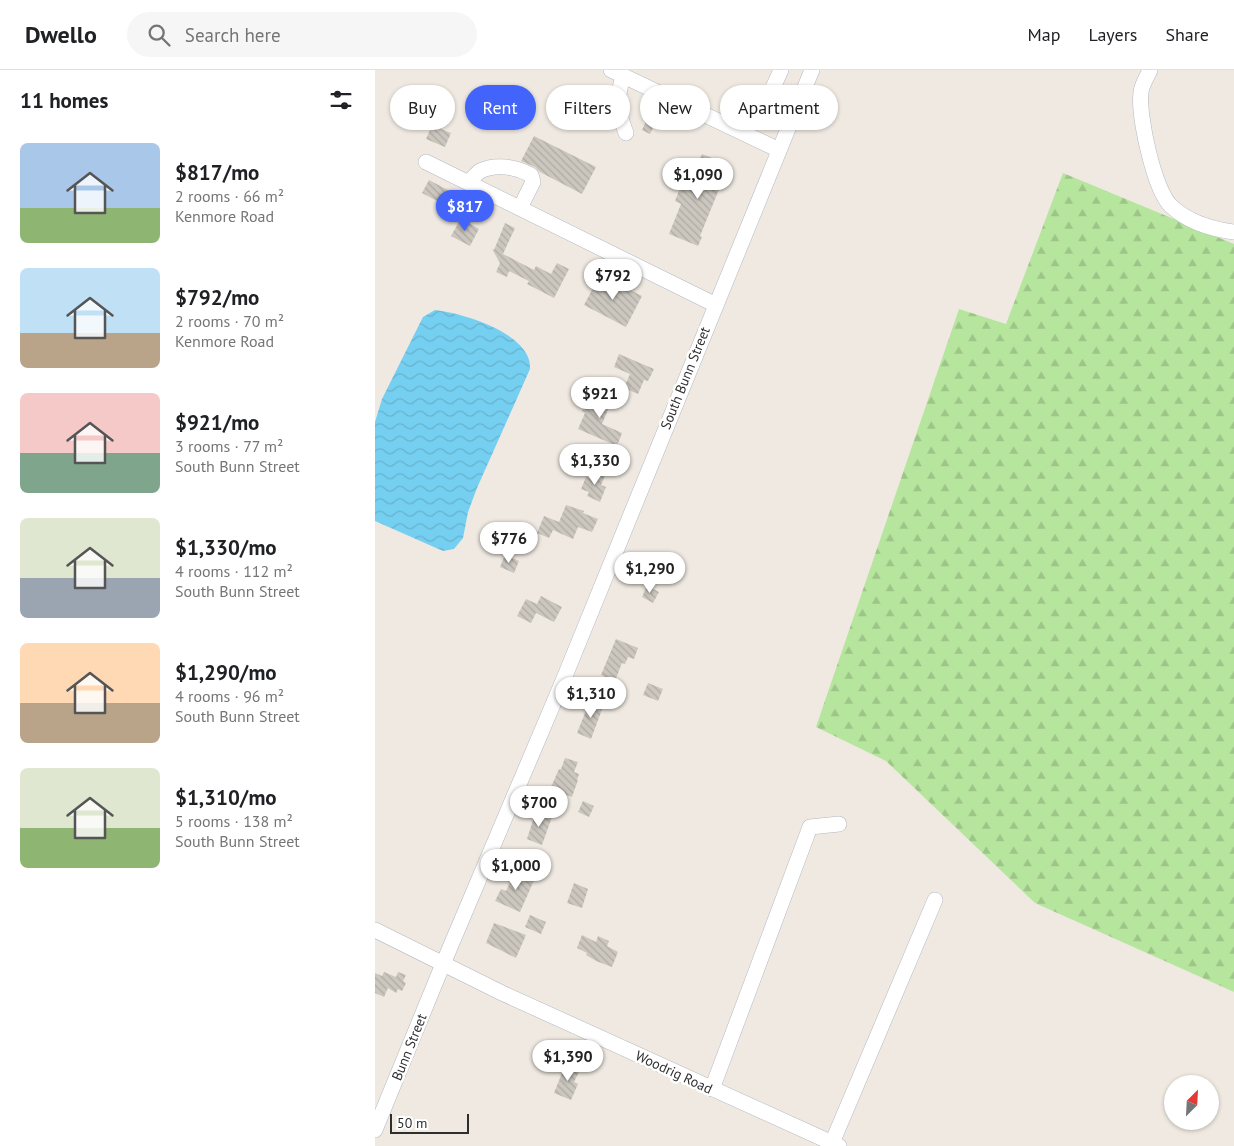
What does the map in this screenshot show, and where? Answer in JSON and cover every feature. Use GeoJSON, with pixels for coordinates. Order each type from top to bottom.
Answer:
{"type":"FeatureCollection","features":[{"type":"Feature","properties":{"kind":"street"},"geometry":{"type":"LineString","coordinates":[[774,85],[781,70]]}},
{"type":"Feature","properties":{"kind":"street","name":"South Bunn Street"},"geometry":{"type":"LineString","coordinates":[[443,964],[565,676],[812,70]]}},
{"type":"Feature","properties":{"kind":"street"},"geometry":{"type":"LineString","coordinates":[[1150,70],[1141,91],[1142,125],[1158,184],[1170,205],[1192,220],[1212,229],[1234,232]]}},
{"type":"Feature","properties":{"kind":"street"},"geometry":{"type":"LineString","coordinates":[[627,133],[619,114],[617,73],[720,122]]}},
{"type":"Feature","properties":{"kind":"street"},"geometry":{"type":"LineString","coordinates":[[737,130],[779,150]]}},
{"type":"Feature","properties":{"kind":"street"},"geometry":{"type":"LineString","coordinates":[[426,162],[716,305]]}},
{"type":"Feature","properties":{"kind":"street"},"geometry":{"type":"LineString","coordinates":[[469,182],[480,172],[490,168],[513,167],[522,170],[531,175],[533,182],[520,208]]}},
{"type":"Feature","properties":{"kind":"street"},"geometry":{"type":"LineString","coordinates":[[712,1089],[810,827],[839,824]]}},
{"type":"Feature","properties":{"kind":"street"},"geometry":{"type":"LineString","coordinates":[[835,1144],[935,900]]}},
{"type":"Feature","properties":{"kind":"street","name":"Woodrig Road"},"geometry":{"type":"LineString","coordinates":[[375,930],[511,997],[835,1144]]}},
{"type":"Feature","properties":{"kind":"street","name":"Bunn Street"},"geometry":{"type":"LineString","coordinates":[[375,1130],[443,964]]}},
{"type":"Feature","properties":{"kind":"green space"},"geometry":{"type":"Polygon","coordinates":[[[1063,173],[1234,244],[1234,992],[1035,903],[886,761],[816,727],[959,309],[1006,324],[1063,173]]]}},
{"type":"Feature","properties":{"kind":"water"},"geometry":{"type":"Polygon","coordinates":[[[435,310],[473,319],[501,331],[522,347],[529,359],[530,366],[477,488],[468,512],[463,538],[454,549],[443,551],[375,521],[375,422],[382,399],[423,317],[435,310]]]}},
{"type":"Feature","properties":{"kind":"building"},"geometry":{"type":"Polygon","coordinates":[[[430,130],[444,130],[451,133],[445,147],[426,139],[430,130]]]}},
{"type":"Feature","properties":{"kind":"building"},"geometry":{"type":"Polygon","coordinates":[[[642,130],[652,130],[650,134],[642,130]]]}},
{"type":"Feature","properties":{"kind":"building"},"geometry":{"type":"Polygon","coordinates":[[[534,136],[596,167],[582,194],[521,161],[534,136]]]}},
{"type":"Feature","properties":{"kind":"building"},"geometry":{"type":"Polygon","coordinates":[[[702,154],[729,165],[700,236],[702,237],[698,246],[669,234],[681,204],[675,201],[682,183],[689,186],[702,154]]]}},
{"type":"Feature","properties":{"kind":"building"},"geometry":{"type":"Polygon","coordinates":[[[429,180],[463,198],[456,211],[422,193],[429,180]]]}},
{"type":"Feature","properties":{"kind":"building"},"geometry":{"type":"Polygon","coordinates":[[[461,218],[479,229],[470,246],[451,236],[461,218]]]}},
{"type":"Feature","properties":{"kind":"building"},"geometry":{"type":"Polygon","coordinates":[[[505,223],[515,228],[503,254],[534,270],[536,266],[551,274],[557,263],[569,269],[554,298],[527,284],[529,281],[509,271],[507,277],[496,272],[500,263],[492,249],[494,250],[505,223]]]}},
{"type":"Feature","properties":{"kind":"building"},"geometry":{"type":"Polygon","coordinates":[[[600,275],[642,296],[626,327],[584,305],[600,275]]]}},
{"type":"Feature","properties":{"kind":"building"},"geometry":{"type":"Polygon","coordinates":[[[619,354],[654,369],[648,381],[644,380],[638,394],[624,388],[630,374],[614,367],[619,354]]]}},
{"type":"Feature","properties":{"kind":"building"},"geometry":{"type":"Polygon","coordinates":[[[611,383],[618,386],[602,424],[622,433],[617,446],[578,429],[585,413],[582,411],[587,399],[601,405],[611,383]]]}},
{"type":"Feature","properties":{"kind":"building"},"geometry":{"type":"Polygon","coordinates":[[[594,471],[605,476],[601,485],[606,487],[600,502],[587,496],[589,492],[581,489],[586,477],[591,479],[594,471]]]}},
{"type":"Feature","properties":{"kind":"building"},"geometry":{"type":"Polygon","coordinates":[[[566,505],[584,511],[583,513],[598,519],[592,532],[578,527],[573,539],[553,530],[549,538],[537,533],[544,516],[559,522],[566,505]]]}},
{"type":"Feature","properties":{"kind":"building"},"geometry":{"type":"Polygon","coordinates":[[[505,555],[519,561],[514,573],[500,567],[505,555]]]}},
{"type":"Feature","properties":{"kind":"building"},"geometry":{"type":"Polygon","coordinates":[[[650,555],[663,560],[653,584],[641,579],[650,555]]]}},
{"type":"Feature","properties":{"kind":"building"},"geometry":{"type":"Polygon","coordinates":[[[647,586],[659,592],[653,603],[642,597],[647,586]]]}},
{"type":"Feature","properties":{"kind":"building"},"geometry":{"type":"Polygon","coordinates":[[[541,596],[562,607],[554,622],[536,613],[531,623],[517,616],[526,599],[537,604],[541,596]]]}},
{"type":"Feature","properties":{"kind":"building"},"geometry":{"type":"Polygon","coordinates":[[[616,639],[638,648],[634,659],[628,657],[625,664],[622,663],[615,681],[601,675],[616,639]]]}},
{"type":"Feature","properties":{"kind":"building"},"geometry":{"type":"Polygon","coordinates":[[[648,683],[663,689],[658,701],[643,695],[648,683]]]}},
{"type":"Feature","properties":{"kind":"building"},"geometry":{"type":"Polygon","coordinates":[[[591,698],[604,704],[591,739],[577,733],[591,698]]]}},
{"type":"Feature","properties":{"kind":"building"},"geometry":{"type":"Polygon","coordinates":[[[565,758],[578,762],[574,772],[579,774],[578,780],[572,797],[550,789],[565,758]]]}},
{"type":"Feature","properties":{"kind":"building"},"geometry":{"type":"Polygon","coordinates":[[[583,801],[594,806],[589,817],[578,812],[583,801]]]}},
{"type":"Feature","properties":{"kind":"building"},"geometry":{"type":"Polygon","coordinates":[[[536,811],[552,817],[542,845],[527,839],[536,811]]]}},
{"type":"Feature","properties":{"kind":"building"},"geometry":{"type":"Polygon","coordinates":[[[516,870],[535,878],[520,912],[495,901],[501,889],[506,891],[516,870]]]}},
{"type":"Feature","properties":{"kind":"building"},"geometry":{"type":"Polygon","coordinates":[[[574,883],[588,889],[582,908],[567,903],[574,883]]]}},
{"type":"Feature","properties":{"kind":"building"},"geometry":{"type":"Polygon","coordinates":[[[530,915],[546,922],[541,934],[525,927],[530,915]]]}},
{"type":"Feature","properties":{"kind":"building"},"geometry":{"type":"Polygon","coordinates":[[[494,923],[526,935],[516,958],[486,943],[494,923]]]}},
{"type":"Feature","properties":{"kind":"building"},"geometry":{"type":"Polygon","coordinates":[[[582,935],[596,942],[598,936],[609,941],[607,946],[618,952],[612,967],[596,961],[586,955],[587,953],[577,948],[582,935]]]}},
{"type":"Feature","properties":{"kind":"building"},"geometry":{"type":"Polygon","coordinates":[[[384,972],[396,977],[398,972],[406,975],[403,981],[406,983],[402,991],[398,989],[396,993],[388,988],[384,997],[375,993],[375,973],[382,976],[384,972]]]}},
{"type":"Feature","properties":{"kind":"building"},"geometry":{"type":"Polygon","coordinates":[[[566,1063],[580,1070],[574,1082],[578,1084],[571,1100],[554,1093],[566,1063]]]}}]}
